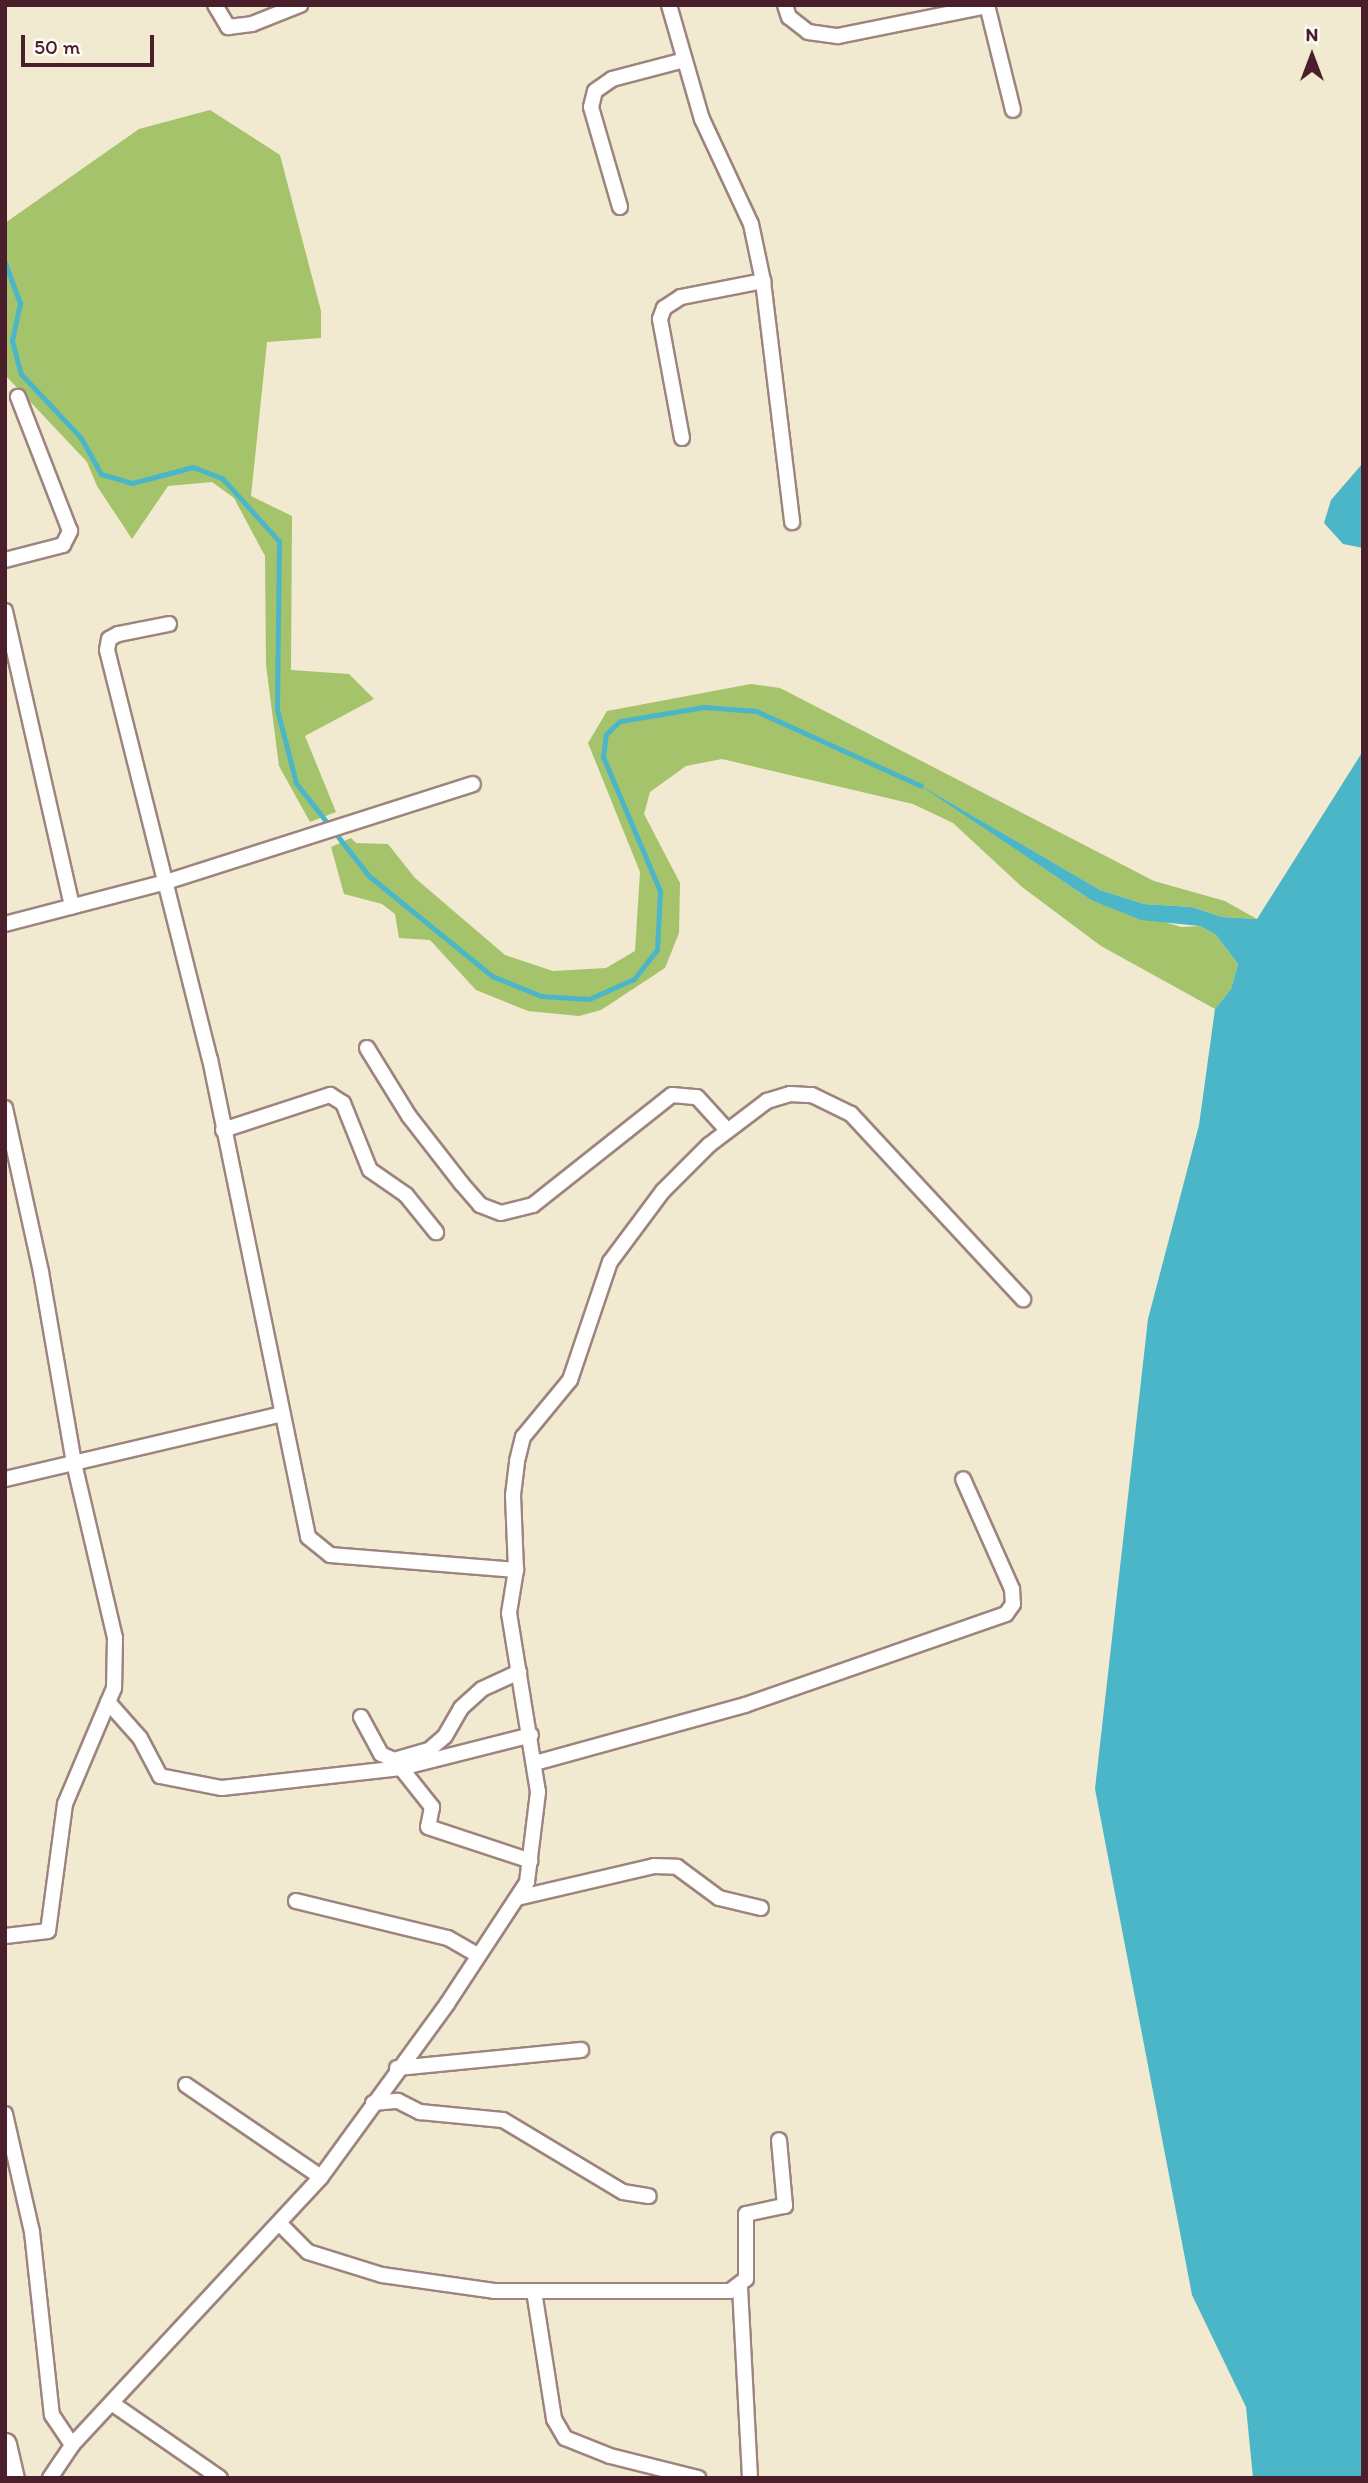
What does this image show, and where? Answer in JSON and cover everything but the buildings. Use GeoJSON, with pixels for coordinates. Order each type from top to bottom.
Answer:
{"type":"FeatureCollection","features":[{"type":"Feature","properties":{"kind":"street"},"geometry":{"type":"LineString","coordinates":[[215,5],[228,27],[252,24],[300,5]]}},
{"type":"Feature","properties":{"kind":"street"},"geometry":{"type":"LineString","coordinates":[[669,5],[702,120],[751,224],[763,281],[792,522]]}},
{"type":"Feature","properties":{"kind":"street"},"geometry":{"type":"LineString","coordinates":[[785,5],[789,17],[808,32],[838,36],[987,6],[1013,110]]}},
{"type":"Feature","properties":{"kind":"street"},"geometry":{"type":"LineString","coordinates":[[620,207],[591,107],[595,90],[612,79],[685,60]]}},
{"type":"Feature","properties":{"kind":"street"},"geometry":{"type":"LineString","coordinates":[[682,438],[660,319],[664,308],[681,297],[763,281]]}},
{"type":"Feature","properties":{"kind":"street"},"geometry":{"type":"LineString","coordinates":[[5,560],[63,545],[69,531],[18,397]]}},
{"type":"Feature","properties":{"kind":"street"},"geometry":{"type":"LineString","coordinates":[[5,611],[72,906]]}},
{"type":"Feature","properties":{"kind":"street"},"geometry":{"type":"LineString","coordinates":[[169,624],[118,634],[109,639],[107,650],[166,882],[223,1130],[308,1537],[330,1555],[516,1570]]}},
{"type":"Feature","properties":{"kind":"street"},"geometry":{"type":"LineString","coordinates":[[5,925],[166,882],[473,784]]}},
{"type":"Feature","properties":{"kind":"street"},"geometry":{"type":"LineString","coordinates":[[368,1048],[409,1115],[462,1184],[480,1205],[501,1213],[533,1205],[672,1095],[697,1097],[727,1130]]}},
{"type":"Feature","properties":{"kind":"street"},"geometry":{"type":"LineString","coordinates":[[50,2478],[72,2445],[281,2225],[321,2177],[397,2068],[447,2004],[476,1954],[517,1898],[531,1861],[538,1792],[531,1735],[509,1613],[516,1570],[513,1495],[523,1437],[570,1380],[610,1262],[663,1191],[727,1130],[767,1101],[790,1094],[812,1095],[851,1114],[1023,1299]]}},
{"type":"Feature","properties":{"kind":"street"},"geometry":{"type":"LineString","coordinates":[[223,1130],[330,1095],[344,1103],[370,1170],[406,1195],[436,1233]]}},
{"type":"Feature","properties":{"kind":"street"},"geometry":{"type":"LineString","coordinates":[[5,1108],[46,1297],[75,1463],[115,1638],[114,1688],[65,1804],[48,1931],[5,1936]]}},
{"type":"Feature","properties":{"kind":"street"},"geometry":{"type":"LineString","coordinates":[[5,1479],[283,1414]]}},
{"type":"Feature","properties":{"kind":"street"},"geometry":{"type":"LineString","coordinates":[[535,1763],[745,1705],[1006,1614],[1013,1604],[1012,1589],[962,1479]]}},
{"type":"Feature","properties":{"kind":"street"},"geometry":{"type":"LineString","coordinates":[[361,1717],[381,1754],[394,1760],[429,1750],[445,1736],[468,1702],[519,1672]]}},
{"type":"Feature","properties":{"kind":"street"},"geometry":{"type":"LineString","coordinates":[[108,1702],[140,1738],[160,1776],[222,1788],[401,1768],[531,1735]]}},
{"type":"Feature","properties":{"kind":"street"},"geometry":{"type":"LineString","coordinates":[[401,1768],[432,1807],[428,1827],[531,1861]]}},
{"type":"Feature","properties":{"kind":"street"},"geometry":{"type":"LineString","coordinates":[[517,1898],[654,1866],[677,1867],[719,1898],[761,1908]]}},
{"type":"Feature","properties":{"kind":"street"},"geometry":{"type":"LineString","coordinates":[[296,1901],[448,1938],[476,1954]]}},
{"type":"Feature","properties":{"kind":"street"},"geometry":{"type":"LineString","coordinates":[[397,2068],[581,2050]]}},
{"type":"Feature","properties":{"kind":"street"},"geometry":{"type":"LineString","coordinates":[[186,2085],[321,2177]]}},
{"type":"Feature","properties":{"kind":"street"},"geometry":{"type":"LineString","coordinates":[[373,2103],[398,2101],[420,2112],[503,2120],[623,2192],[649,2196]]}},
{"type":"Feature","properties":{"kind":"street"},"geometry":{"type":"LineString","coordinates":[[5,2115],[32,2232],[52,2415],[72,2445]]}},
{"type":"Feature","properties":{"kind":"street"},"geometry":{"type":"LineString","coordinates":[[750,2478],[740,2287],[746,2279],[746,2214],[781,2210],[787,2200],[779,2140]]}},
{"type":"Feature","properties":{"kind":"street"},"geometry":{"type":"LineString","coordinates":[[281,2225],[308,2252],[382,2275],[494,2291],[740,2287]]}},
{"type":"Feature","properties":{"kind":"street"},"geometry":{"type":"LineString","coordinates":[[534,2291],[554,2419],[565,2438],[610,2456],[698,2478]]}},
{"type":"Feature","properties":{"kind":"street"},"geometry":{"type":"LineString","coordinates":[[113,2404],[220,2478]]}},
{"type":"Feature","properties":{"kind":"street"},"geometry":{"type":"LineString","coordinates":[[5,2444],[13,2478]]}},
{"type":"Feature","properties":{"kind":"green space"},"geometry":{"type":"Polygon","coordinates":[[[210,110],[280,155],[321,311],[321,338],[267,342],[251,496],[292,516],[291,670],[349,674],[374,699],[305,736],[336,812],[310,822],[279,766],[266,665],[265,556],[234,498],[212,482],[168,486],[132,539],[97,486],[87,462],[5,375],[5,223],[139,129],[210,110]]]}},
{"type":"Feature","properties":{"kind":"green space"},"geometry":{"type":"Polygon","coordinates":[[[751,684],[780,688],[1154,881],[1225,901],[1257,919],[1222,917],[1192,907],[1144,904],[1100,890],[931,792],[1091,900],[1181,927],[1200,926],[1216,935],[1238,964],[1231,989],[1215,1009],[1101,946],[1022,887],[953,823],[913,804],[722,759],[686,766],[650,792],[644,814],[680,883],[679,933],[665,968],[601,1010],[579,1016],[528,1011],[476,990],[430,940],[399,938],[395,914],[382,904],[344,894],[331,847],[351,838],[356,843],[388,844],[415,878],[505,955],[553,971],[606,968],[635,951],[640,872],[588,743],[607,711],[751,684]]]}},
{"type":"Feature","properties":{"kind":"water"},"geometry":{"type":"Polygon","coordinates":[[[1363,463],[1363,548],[1343,544],[1324,523],[1331,500],[1363,463]]]}},
{"type":"Feature","properties":{"kind":"water"},"geometry":{"type":"Polygon","coordinates":[[[1363,751],[1363,2478],[1253,2478],[1246,2407],[1192,2295],[1095,1789],[1148,1319],[1199,1125],[1215,1009],[1231,989],[1238,964],[1216,935],[1200,926],[1141,920],[1091,900],[918,784],[1100,890],[1144,904],[1192,907],[1222,917],[1257,919],[1363,751]]]}},
{"type":"Feature","properties":{"kind":"waterway"},"geometry":{"type":"LineString","coordinates":[[5,263],[20,303],[12,341],[21,374],[81,438],[101,474],[132,483],[193,467],[222,478],[279,541],[277,709],[296,783],[369,876],[492,976],[541,996],[589,999],[634,979],[657,950],[660,891],[603,757],[606,734],[620,721],[704,707],[756,711],[921,786]]}}]}
